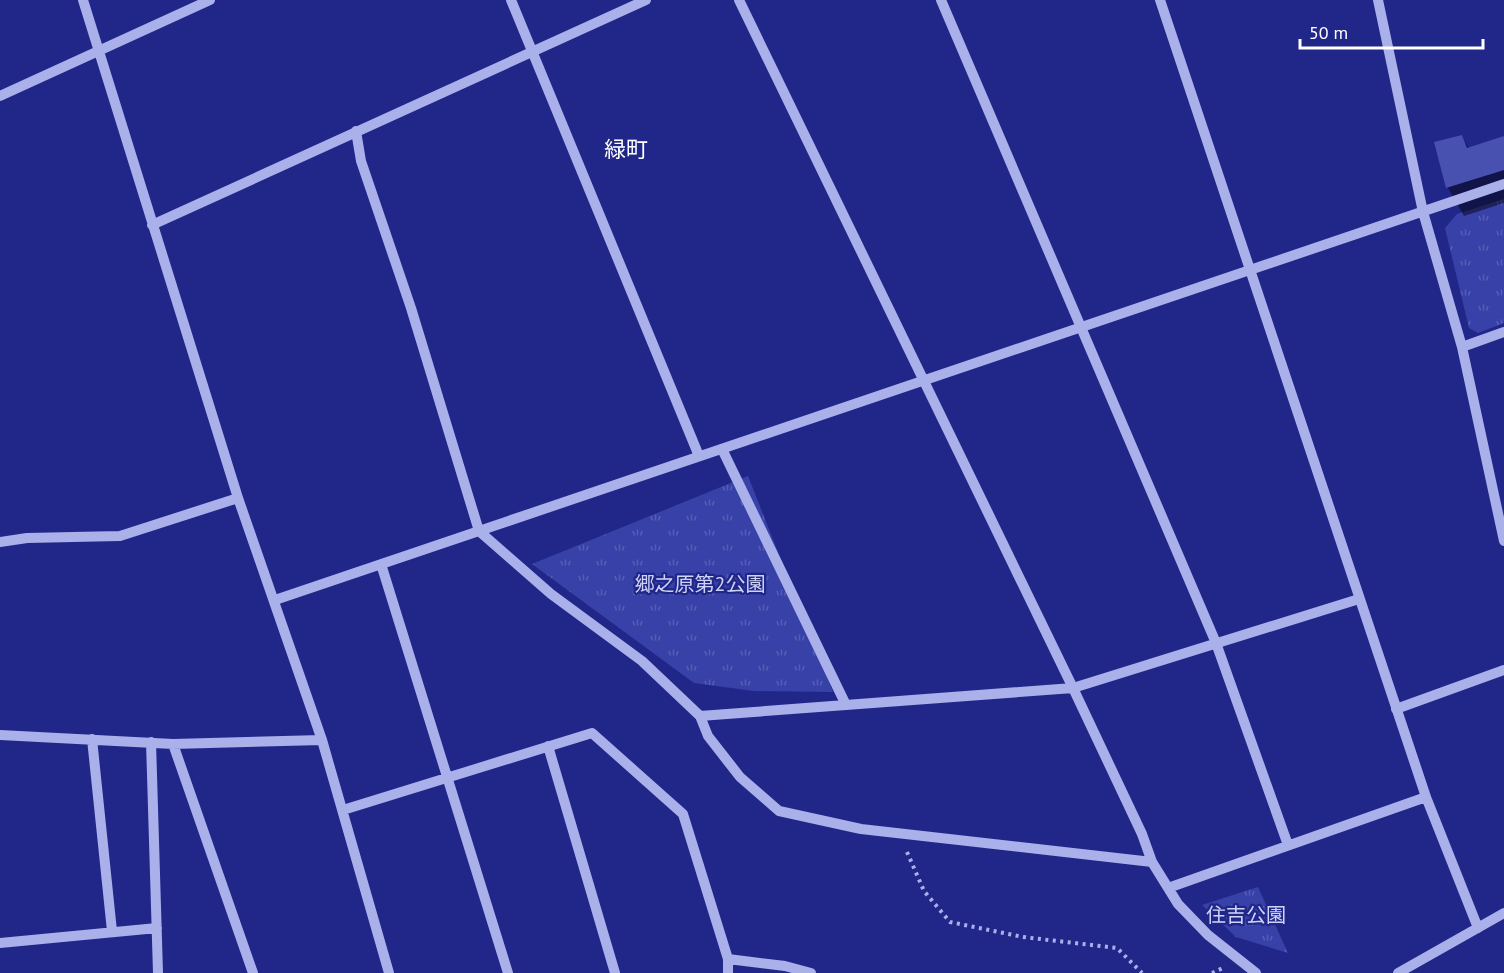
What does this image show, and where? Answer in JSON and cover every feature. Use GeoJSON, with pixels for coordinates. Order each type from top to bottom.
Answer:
{"type":"FeatureCollection","features":[{"type":"Feature","properties":{"kind":"street"},"geometry":{"type":"LineString","coordinates":[[83,0],[238,498],[322,740],[389,973]]}},
{"type":"Feature","properties":{"kind":"street"},"geometry":{"type":"LineString","coordinates":[[0,96],[210,0]]}},
{"type":"Feature","properties":{"kind":"street"},"geometry":{"type":"LineString","coordinates":[[511,0],[699,456]]}},
{"type":"Feature","properties":{"kind":"street"},"geometry":{"type":"LineString","coordinates":[[152,225],[646,0]]}},
{"type":"Feature","properties":{"kind":"street"},"geometry":{"type":"LineString","coordinates":[[740,0],[1073,688],[1142,834],[1152,861],[1178,904],[1208,935],[1256,973]]}},
{"type":"Feature","properties":{"kind":"street"},"geometry":{"type":"LineString","coordinates":[[942,0],[1216,643],[1288,845]]}},
{"type":"Feature","properties":{"kind":"street"},"geometry":{"type":"LineString","coordinates":[[1160,0],[1396,710],[1426,797],[1478,928]]}},
{"type":"Feature","properties":{"kind":"street"},"geometry":{"type":"LineString","coordinates":[[1378,0],[1423,212],[1462,347],[1504,541]]}},
{"type":"Feature","properties":{"kind":"street"},"geometry":{"type":"LineString","coordinates":[[356,131],[361,162],[411,308],[479,531],[551,594],[642,661],[700,716],[708,736],[740,777],[779,811],[861,829],[1152,861]]}},
{"type":"Feature","properties":{"kind":"street"},"geometry":{"type":"LineString","coordinates":[[275,600],[1504,184]]}},
{"type":"Feature","properties":{"kind":"street"},"geometry":{"type":"LineString","coordinates":[[1462,347],[1504,332]]}},
{"type":"Feature","properties":{"kind":"street"},"geometry":{"type":"LineString","coordinates":[[722,449],[846,705]]}},
{"type":"Feature","properties":{"kind":"street"},"geometry":{"type":"LineString","coordinates":[[0,542],[27,538],[120,536],[238,498]]}},
{"type":"Feature","properties":{"kind":"street"},"geometry":{"type":"LineString","coordinates":[[381,564],[508,973]]}},
{"type":"Feature","properties":{"kind":"street"},"geometry":{"type":"LineString","coordinates":[[700,716],[1073,688],[1359,599]]}},
{"type":"Feature","properties":{"kind":"street"},"geometry":{"type":"LineString","coordinates":[[1396,710],[1504,670]]}},
{"type":"Feature","properties":{"kind":"street"},"geometry":{"type":"LineString","coordinates":[[343,810],[592,733],[683,814],[728,959],[728,973]]}},
{"type":"Feature","properties":{"kind":"street"},"geometry":{"type":"LineString","coordinates":[[0,735],[173,744],[322,740]]}},
{"type":"Feature","properties":{"kind":"street"},"geometry":{"type":"LineString","coordinates":[[92,739],[112,931]]}},
{"type":"Feature","properties":{"kind":"street"},"geometry":{"type":"LineString","coordinates":[[151,742],[158,973]]}},
{"type":"Feature","properties":{"kind":"street"},"geometry":{"type":"LineString","coordinates":[[173,744],[253,973]]}},
{"type":"Feature","properties":{"kind":"street"},"geometry":{"type":"LineString","coordinates":[[548,746],[615,973]]}},
{"type":"Feature","properties":{"kind":"street"},"geometry":{"type":"LineString","coordinates":[[1168,888],[1426,797]]}},
{"type":"Feature","properties":{"kind":"street"},"geometry":{"type":"LineString","coordinates":[[1398,973],[1504,913]]}},
{"type":"Feature","properties":{"kind":"street"},"geometry":{"type":"LineString","coordinates":[[0,943],[157,928]]}},
{"type":"Feature","properties":{"kind":"street"},"geometry":{"type":"LineString","coordinates":[[728,959],[785,966],[811,973]]}},
{"type":"Feature","properties":{"kind":"path"},"geometry":{"type":"LineString","coordinates":[[896,833],[924,891],[950,922],[1023,937],[1117,948],[1142,973]]}},
{"type":"Feature","properties":{"kind":"green space"},"geometry":{"type":"Polygon","coordinates":[[[1504,199],[1504,323],[1478,333],[1469,328],[1445,228],[1457,214],[1504,199]]]}},
{"type":"Feature","properties":{"kind":"green space","name":"郷之原第2公園"},"geometry":{"type":"Polygon","coordinates":[[[748,476],[833,692],[754,691],[694,683],[532,564],[748,476]]]}},
{"type":"Feature","properties":{"kind":"green space","name":"住吉公園"},"geometry":{"type":"Polygon","coordinates":[[[1258,887],[1288,953],[1236,937],[1202,905],[1258,887]]]}},
{"type":"Feature","properties":{"kind":"building"},"geometry":{"type":"Polygon","coordinates":[[[1462,135],[1467,148],[1504,136],[1504,170],[1446,188],[1434,142],[1462,135]]]}},
{"type":"Feature","properties":{"kind":"district","name":"緑町"},"geometry":{"type":"Point","coordinates":[626,149]}}]}
